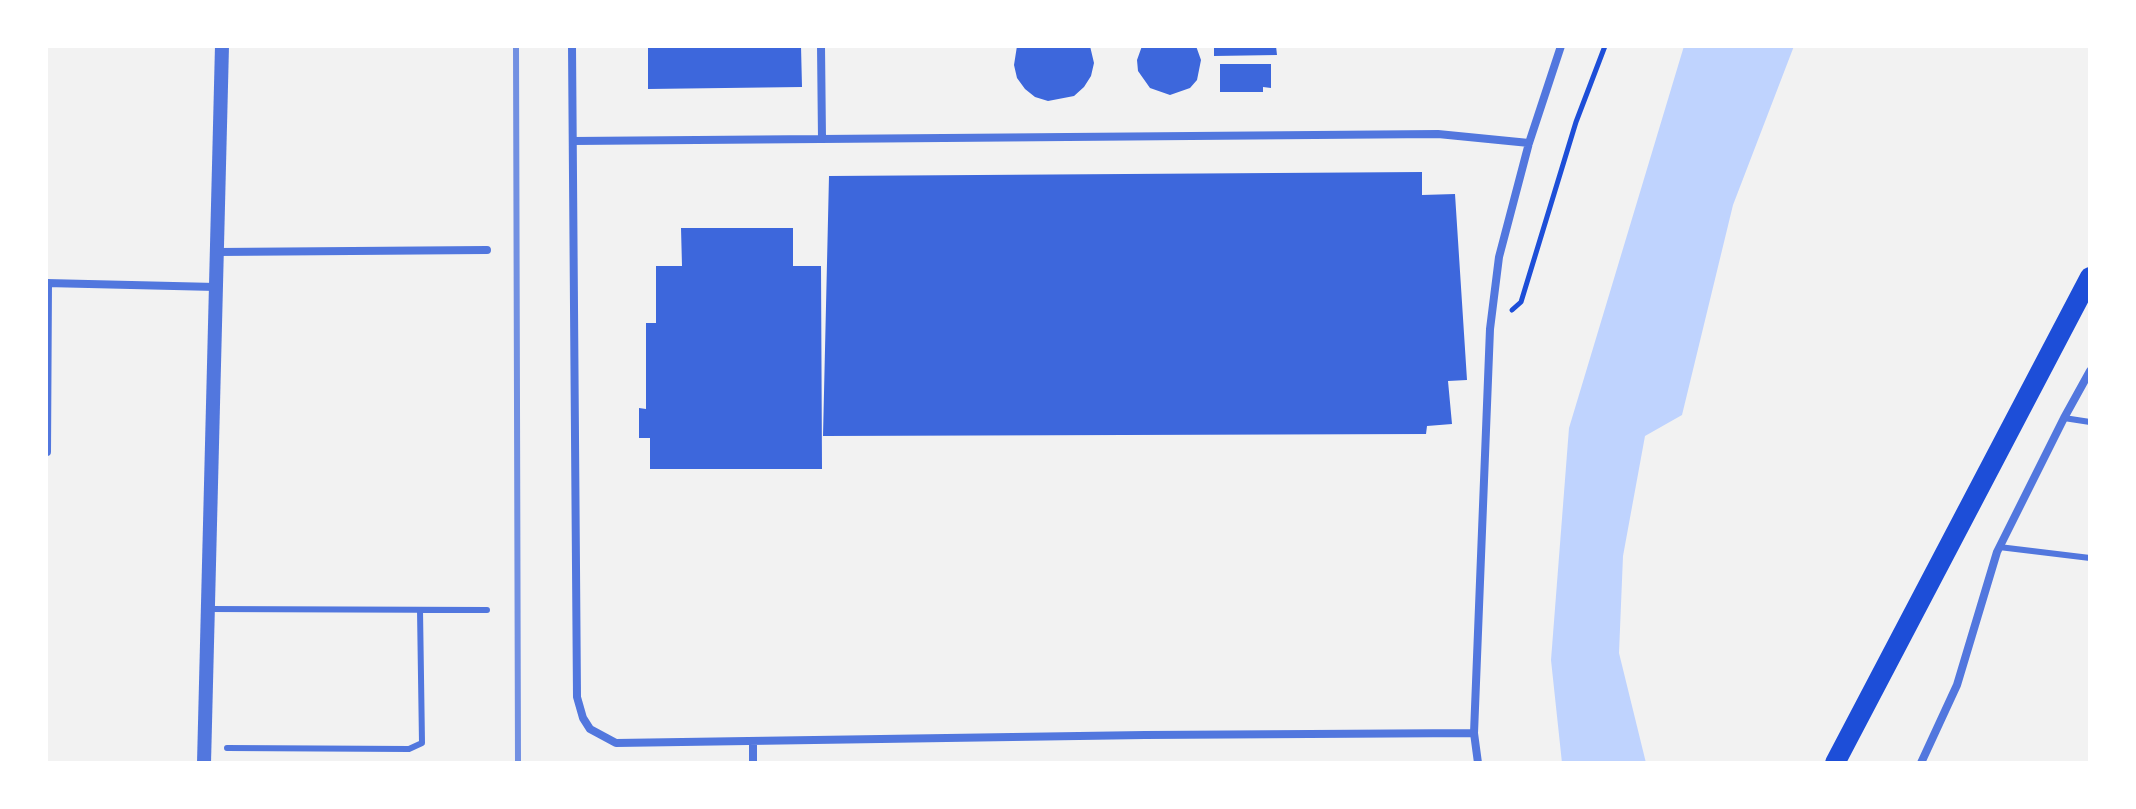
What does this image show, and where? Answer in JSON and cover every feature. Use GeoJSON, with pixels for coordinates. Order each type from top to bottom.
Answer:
{"type":"FeatureCollection","features":[{"type":"Feature","properties":{"kind":"main road"},"geometry":{"type":"LineString","coordinates":[[1835,763],[2088,282]]}},
{"type":"Feature","properties":{"kind":"street"},"geometry":{"type":"LineString","coordinates":[[204,763],[222,46]]}},
{"type":"Feature","properties":{"kind":"street"},"geometry":{"type":"LineString","coordinates":[[572,46],[577,697],[590,729],[616,743],[1474,733]]}},
{"type":"Feature","properties":{"kind":"street"},"geometry":{"type":"LineString","coordinates":[[821,46],[822,139]]}},
{"type":"Feature","properties":{"kind":"street"},"geometry":{"type":"LineString","coordinates":[[1478,763],[1474,733],[1490,329],[1499,257],[1529,143],[1561,46]]}},
{"type":"Feature","properties":{"kind":"street"},"geometry":{"type":"LineString","coordinates":[[573,141],[1438,134],[1529,143]]}},
{"type":"Feature","properties":{"kind":"street"},"geometry":{"type":"LineString","coordinates":[[217,252],[487,250]]}},
{"type":"Feature","properties":{"kind":"street"},"geometry":{"type":"LineString","coordinates":[[47,452],[47,283],[216,287]]}},
{"type":"Feature","properties":{"kind":"street"},"geometry":{"type":"LineString","coordinates":[[1921,763],[1957,685],[1999,547],[2090,371]]}},
{"type":"Feature","properties":{"kind":"street"},"geometry":{"type":"LineString","coordinates":[[753,741],[753,763]]}},
{"type":"Feature","properties":{"kind":"lane"},"geometry":{"type":"LineString","coordinates":[[2064,418],[2090,422]]}},
{"type":"Feature","properties":{"kind":"lane"},"geometry":{"type":"LineString","coordinates":[[1999,547],[2090,558]]}},
{"type":"Feature","properties":{"kind":"lane"},"geometry":{"type":"LineString","coordinates":[[208,609],[487,610]]}},
{"type":"Feature","properties":{"kind":"lane"},"geometry":{"type":"LineString","coordinates":[[227,748],[409,749],[422,743],[420,610]]}},
{"type":"Feature","properties":{"kind":"path"},"geometry":{"type":"LineString","coordinates":[[1490,329],[1521,302],[1576,122],[1605,46]]}},
{"type":"Feature","properties":{"kind":"water"},"geometry":{"type":"Polygon","coordinates":[[[1684,46],[1794,46],[1733,205],[1682,415],[1645,436],[1623,556],[1619,653],[1646,763],[1562,763],[1551,660],[1569,428],[1684,46]]]}},
{"type":"Feature","properties":{"kind":"building"},"geometry":{"type":"Polygon","coordinates":[[[648,46],[801,46],[802,87],[648,89],[648,46]]]}},
{"type":"Feature","properties":{"kind":"building"},"geometry":{"type":"Polygon","coordinates":[[[1017,46],[1090,46],[1094,63],[1091,76],[1074,96],[1048,101],[1035,97],[1017,78],[1014,65],[1017,46]]]}},
{"type":"Feature","properties":{"kind":"building"},"geometry":{"type":"Polygon","coordinates":[[[1142,46],[1196,46],[1201,60],[1197,80],[1190,88],[1170,95],[1150,88],[1138,71],[1137,60],[1142,46]]]}},
{"type":"Feature","properties":{"kind":"building"},"geometry":{"type":"Polygon","coordinates":[[[1214,46],[1276,46],[1277,55],[1214,56],[1214,46]]]}},
{"type":"Feature","properties":{"kind":"building"},"geometry":{"type":"Polygon","coordinates":[[[1220,64],[1271,64],[1271,88],[1263,87],[1263,92],[1220,92],[1220,64]]]}},
{"type":"Feature","properties":{"kind":"building"},"geometry":{"type":"Polygon","coordinates":[[[1422,172],[1422,195],[1455,194],[1467,380],[1448,381],[1452,424],[1427,426],[1426,434],[823,436],[829,176],[1422,172]]]}},
{"type":"Feature","properties":{"kind":"building"},"geometry":{"type":"Polygon","coordinates":[[[681,228],[793,228],[793,266],[821,266],[822,469],[650,469],[650,438],[639,438],[639,408],[646,409],[646,323],[656,323],[656,266],[682,266],[681,228]]]}},
{"type":"Feature","properties":{"kind":"railway"},"geometry":{"type":"LineString","coordinates":[[516,46],[518,763]]}}]}
